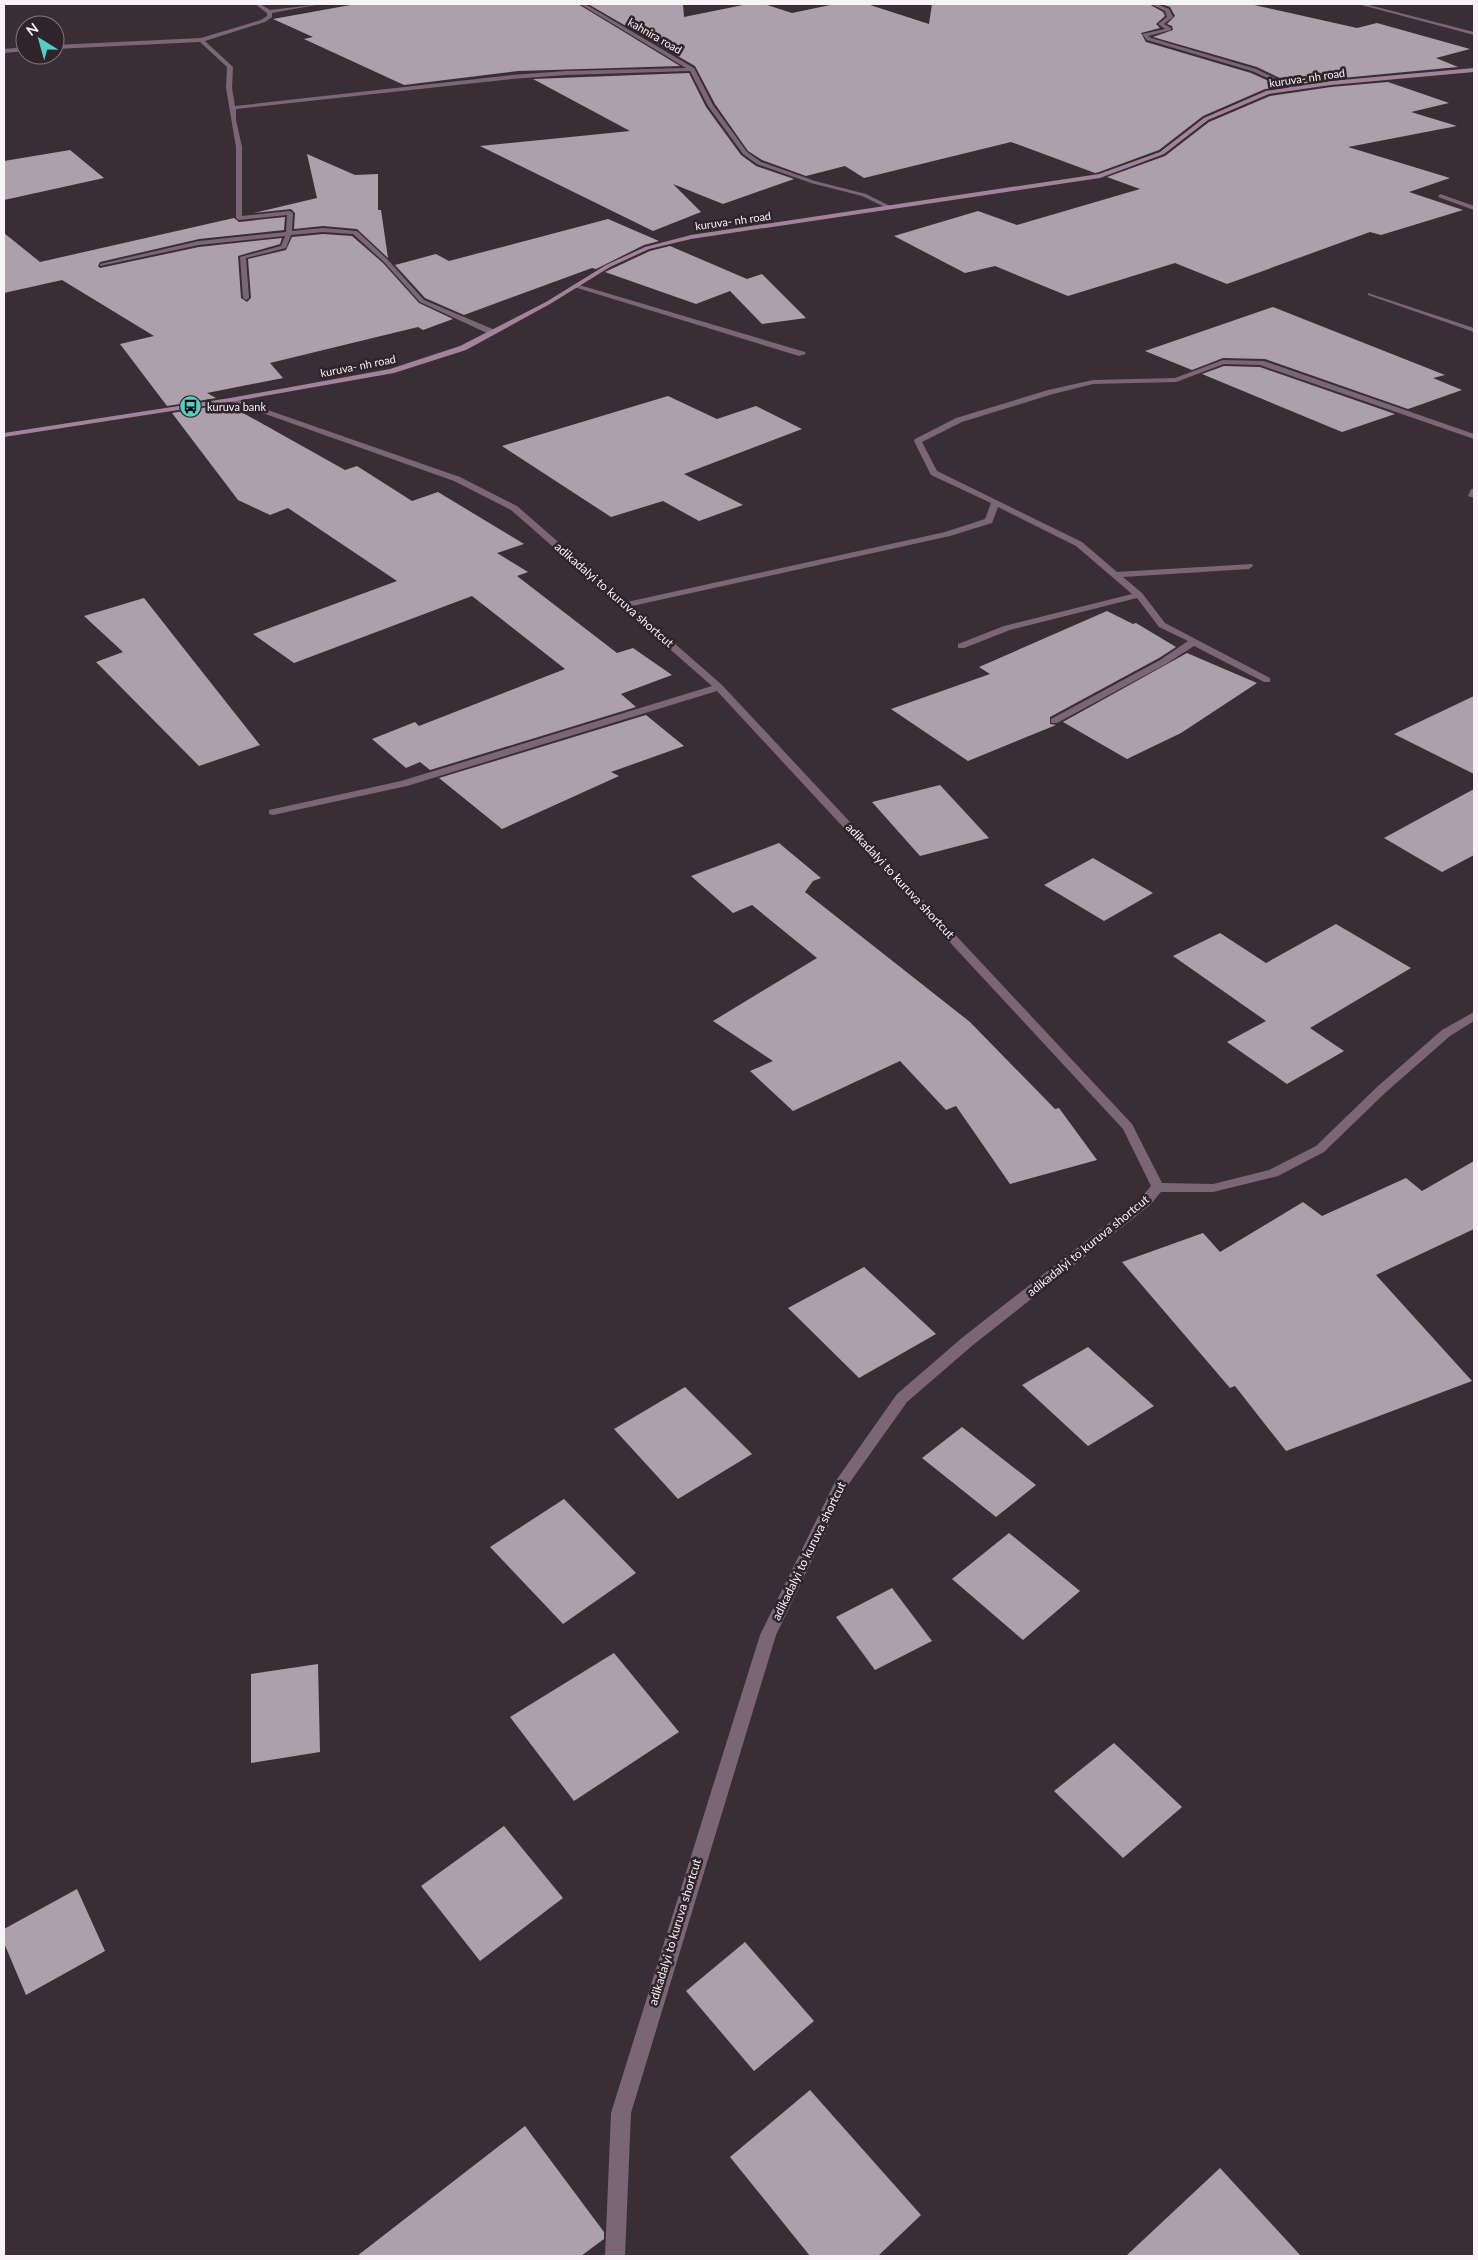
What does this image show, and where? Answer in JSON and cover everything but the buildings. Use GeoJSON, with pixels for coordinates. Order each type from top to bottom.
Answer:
{"type":"FeatureCollection","features":[{"type":"Feature","properties":{"kind":"main road","name":"kuruva- nh road"},"geometry":{"type":"LineString","coordinates":[[4,436],[230,400],[392,371],[463,348],[548,303],[608,266],[647,248],[691,237],[1100,176],[1162,153],[1206,119],[1268,92],[1474,70]]}},
{"type":"Feature","properties":{"kind":"street"},"geometry":{"type":"LineString","coordinates":[[257,4],[269,12],[318,4]]}},
{"type":"Feature","properties":{"kind":"street","name":"kahnira road"},"geometry":{"type":"LineString","coordinates":[[582,4],[692,69]]}},
{"type":"Feature","properties":{"kind":"street"},"geometry":{"type":"LineString","coordinates":[[1153,4],[1168,10],[1170,17],[1161,24],[1169,29],[1144,36],[1148,39],[1254,70],[1294,88]]}},
{"type":"Feature","properties":{"kind":"street"},"geometry":{"type":"LineString","coordinates":[[1360,4],[1474,34]]}},
{"type":"Feature","properties":{"kind":"street"},"geometry":{"type":"LineString","coordinates":[[65,47],[201,40],[263,21],[270,16],[269,12]]}},
{"type":"Feature","properties":{"kind":"street"},"geometry":{"type":"LineString","coordinates":[[201,40],[230,67],[228,88],[239,147],[239,218],[290,213],[289,233],[284,247],[243,257],[246,298]]}},
{"type":"Feature","properties":{"kind":"street"},"geometry":{"type":"LineString","coordinates":[[233,108],[512,77],[566,73],[692,69],[710,105],[744,153],[758,162],[812,182],[864,195],[891,208]]}},
{"type":"Feature","properties":{"kind":"street"},"geometry":{"type":"LineString","coordinates":[[1440,196],[1474,208]]}},
{"type":"Feature","properties":{"kind":"street"},"geometry":{"type":"LineString","coordinates":[[102,265],[199,242],[322,230],[355,232],[386,261],[422,301],[492,332]]}},
{"type":"Feature","properties":{"kind":"street"},"geometry":{"type":"LineString","coordinates":[[576,286],[802,354]]}},
{"type":"Feature","properties":{"kind":"street"},"geometry":{"type":"LineString","coordinates":[[1370,294],[1474,330]]}},
{"type":"Feature","properties":{"kind":"street"},"geometry":{"type":"LineString","coordinates":[[1267,680],[1162,624],[1138,595],[1079,544],[934,473],[918,441],[959,420],[1051,392],[1093,382],[1176,380],[1223,362],[1261,363],[1474,437]]}},
{"type":"Feature","properties":{"kind":"street","name":"adikadalyi to kuruva shortcut"},"geometry":{"type":"LineString","coordinates":[[230,400],[457,479],[514,508],[719,687],[1128,1127],[1158,1187],[1145,1202],[968,1341],[902,1398],[842,1482],[768,1635],[645,2029],[621,2113],[615,2256]]}},
{"type":"Feature","properties":{"kind":"street"},"geometry":{"type":"LineString","coordinates":[[1474,491],[1472,496],[1474,496]]}},
{"type":"Feature","properties":{"kind":"street"},"geometry":{"type":"LineString","coordinates":[[625,605],[947,534],[989,521],[995,502]]}},
{"type":"Feature","properties":{"kind":"street"},"geometry":{"type":"LineString","coordinates":[[1115,575],[1249,566]]}},
{"type":"Feature","properties":{"kind":"street"},"geometry":{"type":"LineString","coordinates":[[962,646],[1007,628],[1138,595]]}},
{"type":"Feature","properties":{"kind":"street"},"geometry":{"type":"LineString","coordinates":[[1054,721],[1163,662],[1193,642]]}},
{"type":"Feature","properties":{"kind":"street"},"geometry":{"type":"LineString","coordinates":[[274,812],[402,784],[719,687]]}},
{"type":"Feature","properties":{"kind":"street"},"geometry":{"type":"LineString","coordinates":[[1158,1187],[1213,1188],[1273,1173],[1320,1149],[1446,1033],[1474,1016]]}},
{"type":"Feature","properties":{"kind":"place","name":"kuruva bank"},"geometry":{"type":"Point","coordinates":[191,407]}}]}
